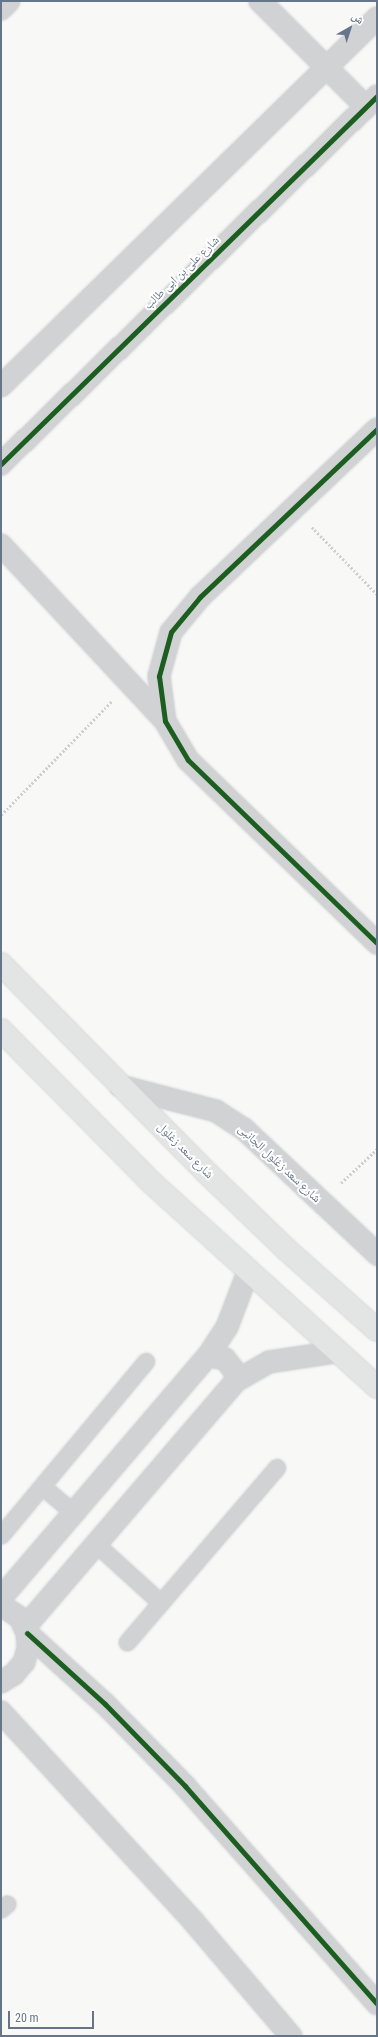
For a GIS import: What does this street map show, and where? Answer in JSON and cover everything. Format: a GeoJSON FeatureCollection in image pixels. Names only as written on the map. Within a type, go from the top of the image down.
{"type":"FeatureCollection","features":[{"type":"Feature","properties":{"kind":"main road","name":"شارع سعد زغلول"},"geometry":{"type":"LineString","coordinates":[[1,964],[120,1086],[287,1250],[377,1330]]}},
{"type":"Feature","properties":{"kind":"main road"},"geometry":{"type":"LineString","coordinates":[[1,1030],[152,1183],[377,1388]]}},
{"type":"Feature","properties":{"kind":"street"},"geometry":{"type":"LineString","coordinates":[[1,9],[9,1]]}},
{"type":"Feature","properties":{"kind":"street"},"geometry":{"type":"LineString","coordinates":[[260,1],[326,68],[371,102]]}},
{"type":"Feature","properties":{"kind":"street"},"geometry":{"type":"LineString","coordinates":[[1,386],[377,18]]}},
{"type":"Feature","properties":{"kind":"street","name":"شارع على بن ابى طالب"},"geometry":{"type":"LineString","coordinates":[[1,464],[371,102]]}},
{"type":"Feature","properties":{"kind":"street"},"geometry":{"type":"LineString","coordinates":[[165,721],[159,676],[171,632],[200,597],[377,428]]}},
{"type":"Feature","properties":{"kind":"street"},"geometry":{"type":"LineString","coordinates":[[1,545],[165,721],[188,760],[377,943]]}},
{"type":"Feature","properties":{"kind":"street","name":"شارع سعد زغلول الجانبى"},"geometry":{"type":"LineString","coordinates":[[120,1086],[216,1111],[244,1129],[320,1203],[377,1254]]}},
{"type":"Feature","properties":{"kind":"street"},"geometry":{"type":"LineString","coordinates":[[1,1598],[75,1514],[208,1356],[227,1327],[248,1272]]}},
{"type":"Feature","properties":{"kind":"street"},"geometry":{"type":"LineString","coordinates":[[1,1682],[14,1674],[24,1662],[28,1648],[26,1630],[95,1543],[236,1381],[269,1362],[336,1352]]}},
{"type":"Feature","properties":{"kind":"street"},"geometry":{"type":"LineString","coordinates":[[208,1356],[225,1359],[235,1372],[236,1381]]}},
{"type":"Feature","properties":{"kind":"street"},"geometry":{"type":"LineString","coordinates":[[1,1605],[14,1611],[26,1630],[105,1704],[185,1786],[377,2004]]}},
{"type":"Feature","properties":{"kind":"street"},"geometry":{"type":"LineString","coordinates":[[1,1712],[193,1921],[291,2036]]}},
{"type":"Feature","properties":{"kind":"lane"},"geometry":{"type":"LineString","coordinates":[[1,1535],[42,1488],[146,1361]]}},
{"type":"Feature","properties":{"kind":"lane"},"geometry":{"type":"LineString","coordinates":[[127,1642],[277,1467]]}},
{"type":"Feature","properties":{"kind":"lane"},"geometry":{"type":"LineString","coordinates":[[42,1488],[75,1514]]}},
{"type":"Feature","properties":{"kind":"lane"},"geometry":{"type":"LineString","coordinates":[[95,1543],[161,1603]]}},
{"type":"Feature","properties":{"kind":"path"},"geometry":{"type":"LineString","coordinates":[[294,508],[377,594]]}},
{"type":"Feature","properties":{"kind":"path"},"geometry":{"type":"LineString","coordinates":[[1,815],[129,683]]}},
{"type":"Feature","properties":{"kind":"path"},"geometry":{"type":"LineString","coordinates":[[320,1203],[377,1149]]}},
{"type":"Feature","properties":{"kind":"cycle path"},"geometry":{"type":"LineString","coordinates":[[1,464],[377,96]]}},
{"type":"Feature","properties":{"kind":"cycle path"},"geometry":{"type":"LineString","coordinates":[[377,429],[200,597],[171,632],[159,676],[165,721],[188,760],[377,943]]}},
{"type":"Feature","properties":{"kind":"cycle path"},"geometry":{"type":"LineString","coordinates":[[27,1633],[105,1704],[185,1786],[377,2004]]}}]}
